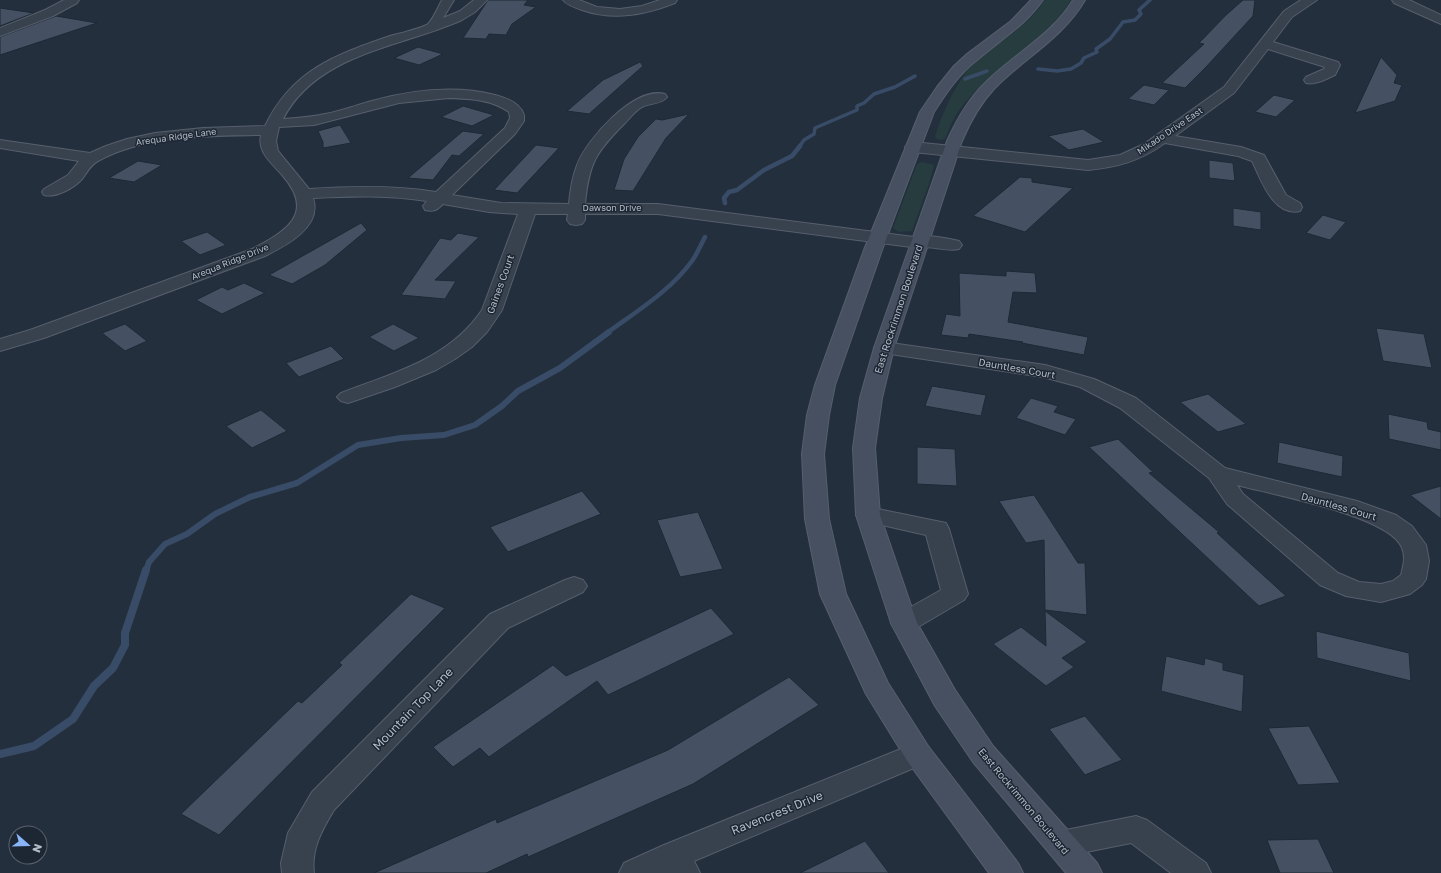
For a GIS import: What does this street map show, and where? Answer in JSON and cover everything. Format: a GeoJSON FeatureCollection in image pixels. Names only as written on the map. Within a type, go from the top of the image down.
{"type":"FeatureCollection","features":[{"type":"Feature","properties":{"kind":"main road"},"geometry":{"type":"LineString","coordinates":[[1008,873],[918,754],[876,688],[833,594],[816,519],[813,454],[818,415],[825,385],[876,244],[927,112],[939,91],[949,80],[972,57],[1027,14],[1037,0]]}},
{"type":"Feature","properties":{"kind":"main road","name":"East Rockrimmon Boulevard"},"geometry":{"type":"LineString","coordinates":[[1079,0],[1055,29],[996,79],[972,106],[960,126],[950,151],[884,348],[871,398],[864,448],[868,515],[904,623],[945,698],[983,754],[1086,873]]}},
{"type":"Feature","properties":{"kind":"street"},"geometry":{"type":"LineString","coordinates":[[0,32],[49,13],[73,0]]}},
{"type":"Feature","properties":{"kind":"street"},"geometry":{"type":"LineString","coordinates":[[432,27],[448,0]]}},
{"type":"Feature","properties":{"kind":"street"},"geometry":{"type":"LineString","coordinates":[[306,199],[295,179],[270,152],[268,140],[273,126],[288,98],[297,88],[311,77],[347,58],[455,18],[473,8],[481,0]]}},
{"type":"Feature","properties":{"kind":"street"},"geometry":{"type":"LineString","coordinates":[[570,0],[598,11],[626,14],[646,10],[671,0]]}},
{"type":"Feature","properties":{"kind":"street","name":"Mikado Drive East"},"geometry":{"type":"LineString","coordinates":[[913,147],[1088,165],[1125,159],[1149,147],[1229,90],[1288,14],[1311,0]]}},
{"type":"Feature","properties":{"kind":"street"},"geometry":{"type":"LineString","coordinates":[[1398,0],[1416,7],[1441,20]]}},
{"type":"Feature","properties":{"kind":"street"},"geometry":{"type":"LineString","coordinates":[[1264,44],[1333,65],[1330,72],[1311,80]]}},
{"type":"Feature","properties":{"kind":"street","name":"Arequa Ridge Lane"},"geometry":{"type":"LineString","coordinates":[[50,192],[76,176],[81,167],[90,158],[126,145],[153,139],[319,120],[385,102],[450,94],[487,97],[499,100],[512,107],[517,112],[518,118],[513,127],[440,198]]}},
{"type":"Feature","properties":{"kind":"street"},"geometry":{"type":"LineString","coordinates":[[576,214],[581,175],[588,157],[597,141],[607,130],[639,103],[660,97]]}},
{"type":"Feature","properties":{"kind":"street"},"geometry":{"type":"LineString","coordinates":[[1162,138],[1241,152],[1258,158],[1279,198],[1294,207]]}},
{"type":"Feature","properties":{"kind":"street"},"geometry":{"type":"LineString","coordinates":[[3,144],[90,158]]}},
{"type":"Feature","properties":{"kind":"street"},"geometry":{"type":"LineString","coordinates":[[1125,159],[1146,168]]}},
{"type":"Feature","properties":{"kind":"street","name":"Dawson Drive"},"geometry":{"type":"LineString","coordinates":[[306,199],[375,191],[405,193],[493,207],[525,215]]}},
{"type":"Feature","properties":{"kind":"street"},"geometry":{"type":"LineString","coordinates":[[427,209],[440,198]]}},
{"type":"Feature","properties":{"kind":"street","name":"Dawson Drive"},"geometry":{"type":"LineString","coordinates":[[306,199],[395,204],[492,219],[525,215],[576,214],[876,244],[918,246],[953,245]]}},
{"type":"Feature","properties":{"kind":"street","name":"Arequa Ridge Drive"},"geometry":{"type":"LineString","coordinates":[[0,345],[37,334],[244,259],[288,236],[298,226],[304,216],[306,199]]}},
{"type":"Feature","properties":{"kind":"street","name":"Gaines Court"},"geometry":{"type":"LineString","coordinates":[[348,396],[426,368],[470,340],[484,325],[492,310],[525,215]]}},
{"type":"Feature","properties":{"kind":"street","name":"Dauntless Court"},"geometry":{"type":"LineString","coordinates":[[884,348],[1045,371],[1087,383],[1128,403],[1217,473],[1235,499],[1330,579],[1355,590],[1381,593],[1401,588],[1413,579],[1418,561],[1414,545],[1403,532],[1388,521],[1349,506],[1217,473]]}},
{"type":"Feature","properties":{"kind":"street"},"geometry":{"type":"LineString","coordinates":[[868,515],[936,529],[955,594],[904,623]]}},
{"type":"Feature","properties":{"kind":"street","name":"Mountain Top Lane"},"geometry":{"type":"LineString","coordinates":[[298,873],[297,863],[304,833],[323,801],[499,621],[574,586]]}},
{"type":"Feature","properties":{"kind":"street","name":"Ravencrest Drive"},"geometry":{"type":"LineString","coordinates":[[635,873],[680,864],[918,754]]}},
{"type":"Feature","properties":{"kind":"street"},"geometry":{"type":"LineString","coordinates":[[1061,844],[1136,829],[1195,873]]}},
{"type":"Feature","properties":{"kind":"green space"},"geometry":{"type":"Polygon","coordinates":[[[1045,0],[1071,0],[1048,29],[976,90],[958,112],[945,139],[940,140],[935,138],[940,121],[950,100],[967,71],[981,57],[1021,27],[1038,10],[1045,0]]]}},
{"type":"Feature","properties":{"kind":"green space"},"geometry":{"type":"Polygon","coordinates":[[[922,162],[934,165],[929,184],[912,231],[899,232],[893,228],[917,164],[922,162]]]}},
{"type":"Feature","properties":{"kind":"building"},"geometry":{"type":"Polygon","coordinates":[[[488,0],[528,0],[524,5],[536,7],[512,24],[506,35],[489,34],[486,39],[463,38],[488,0]]]}},
{"type":"Feature","properties":{"kind":"building"},"geometry":{"type":"Polygon","coordinates":[[[1243,0],[1255,0],[1253,16],[1206,67],[1185,88],[1162,83],[1204,44],[1199,43],[1243,0]]]}},
{"type":"Feature","properties":{"kind":"building"},"geometry":{"type":"Polygon","coordinates":[[[0,8],[34,13],[0,26],[0,8]]]}},
{"type":"Feature","properties":{"kind":"building"},"geometry":{"type":"Polygon","coordinates":[[[56,16],[97,23],[0,55],[0,37],[56,16]]]}},
{"type":"Feature","properties":{"kind":"building"},"geometry":{"type":"Polygon","coordinates":[[[418,47],[443,54],[419,65],[394,58],[418,47]]]}},
{"type":"Feature","properties":{"kind":"building"},"geometry":{"type":"Polygon","coordinates":[[[1381,57],[1397,75],[1394,83],[1402,85],[1395,101],[1355,113],[1381,57]]]}},
{"type":"Feature","properties":{"kind":"building"},"geometry":{"type":"Polygon","coordinates":[[[640,62],[643,66],[589,114],[567,111],[603,80],[640,62]]]}},
{"type":"Feature","properties":{"kind":"building"},"geometry":{"type":"Polygon","coordinates":[[[1144,85],[1169,90],[1154,105],[1128,99],[1144,85]]]}},
{"type":"Feature","properties":{"kind":"building"},"geometry":{"type":"Polygon","coordinates":[[[1274,95],[1295,100],[1276,117],[1255,112],[1274,95]]]}},
{"type":"Feature","properties":{"kind":"building"},"geometry":{"type":"Polygon","coordinates":[[[463,106],[494,115],[472,126],[441,117],[463,106]]]}},
{"type":"Feature","properties":{"kind":"building"},"geometry":{"type":"Polygon","coordinates":[[[689,114],[666,138],[633,191],[614,190],[624,159],[638,137],[656,119],[662,120],[689,114]]]}},
{"type":"Feature","properties":{"kind":"building"},"geometry":{"type":"Polygon","coordinates":[[[340,125],[351,143],[323,148],[323,142],[318,131],[340,125]]]}},
{"type":"Feature","properties":{"kind":"building"},"geometry":{"type":"Polygon","coordinates":[[[1083,129],[1104,142],[1069,150],[1048,136],[1083,129]]]}},
{"type":"Feature","properties":{"kind":"building"},"geometry":{"type":"Polygon","coordinates":[[[463,131],[484,134],[459,156],[452,155],[433,180],[408,178],[463,131]]]}},
{"type":"Feature","properties":{"kind":"building"},"geometry":{"type":"Polygon","coordinates":[[[536,145],[559,148],[517,193],[494,190],[536,145]]]}},
{"type":"Feature","properties":{"kind":"building"},"geometry":{"type":"Polygon","coordinates":[[[1209,160],[1233,163],[1235,181],[1209,178],[1209,160]]]}},
{"type":"Feature","properties":{"kind":"building"},"geometry":{"type":"Polygon","coordinates":[[[138,161],[162,165],[134,182],[109,178],[138,161]]]}},
{"type":"Feature","properties":{"kind":"building"},"geometry":{"type":"Polygon","coordinates":[[[1020,177],[1032,178],[1032,182],[1073,188],[1025,232],[973,216],[1020,177]]]}},
{"type":"Feature","properties":{"kind":"building"},"geometry":{"type":"Polygon","coordinates":[[[1233,208],[1261,212],[1261,230],[1233,226],[1233,208]]]}},
{"type":"Feature","properties":{"kind":"building"},"geometry":{"type":"Polygon","coordinates":[[[1323,215],[1346,222],[1330,240],[1306,233],[1323,215]]]}},
{"type":"Feature","properties":{"kind":"building"},"geometry":{"type":"Polygon","coordinates":[[[361,223],[367,230],[325,265],[292,284],[269,275],[361,223]]]}},
{"type":"Feature","properties":{"kind":"building"},"geometry":{"type":"Polygon","coordinates":[[[207,232],[226,245],[200,255],[181,241],[207,232]]]}},
{"type":"Feature","properties":{"kind":"building"},"geometry":{"type":"Polygon","coordinates":[[[458,233],[479,237],[435,280],[456,281],[445,299],[401,295],[440,238],[451,240],[458,233]]]}},
{"type":"Feature","properties":{"kind":"building"},"geometry":{"type":"Polygon","coordinates":[[[1006,271],[1035,273],[1037,293],[1013,292],[1008,322],[1088,337],[1084,355],[1022,343],[1023,342],[969,334],[968,338],[941,335],[946,314],[960,316],[959,273],[1006,276],[1006,271]]]}},
{"type":"Feature","properties":{"kind":"building"},"geometry":{"type":"Polygon","coordinates":[[[244,283],[265,293],[222,314],[196,300],[222,287],[228,290],[244,283]]]}},
{"type":"Feature","properties":{"kind":"building"},"geometry":{"type":"Polygon","coordinates":[[[125,324],[147,341],[125,351],[102,333],[125,324]]]}},
{"type":"Feature","properties":{"kind":"building"},"geometry":{"type":"Polygon","coordinates":[[[393,324],[419,338],[394,351],[369,337],[393,324]]]}},
{"type":"Feature","properties":{"kind":"building"},"geometry":{"type":"Polygon","coordinates":[[[1376,328],[1424,334],[1432,368],[1383,361],[1376,328]]]}},
{"type":"Feature","properties":{"kind":"building"},"geometry":{"type":"Polygon","coordinates":[[[331,346],[344,359],[299,377],[286,363],[331,346]]]}},
{"type":"Feature","properties":{"kind":"building"},"geometry":{"type":"Polygon","coordinates":[[[932,386],[986,395],[981,416],[925,406],[932,386]]]}},
{"type":"Feature","properties":{"kind":"building"},"geometry":{"type":"Polygon","coordinates":[[[1208,394],[1246,424],[1218,432],[1180,402],[1208,394]]]}},
{"type":"Feature","properties":{"kind":"building"},"geometry":{"type":"Polygon","coordinates":[[[1031,398],[1058,406],[1054,412],[1076,419],[1065,435],[1016,418],[1031,398]]]}},
{"type":"Feature","properties":{"kind":"building"},"geometry":{"type":"Polygon","coordinates":[[[261,410],[287,431],[252,448],[226,426],[261,410]]]}},
{"type":"Feature","properties":{"kind":"building"},"geometry":{"type":"Polygon","coordinates":[[[1388,414],[1427,422],[1428,429],[1441,432],[1441,450],[1389,439],[1388,414]]]}},
{"type":"Feature","properties":{"kind":"building"},"geometry":{"type":"Polygon","coordinates":[[[1118,439],[1153,472],[1149,473],[1219,532],[1217,533],[1286,596],[1259,606],[1089,447],[1118,439]]]}},
{"type":"Feature","properties":{"kind":"building"},"geometry":{"type":"Polygon","coordinates":[[[1279,442],[1343,456],[1342,477],[1277,463],[1279,442]]]}},
{"type":"Feature","properties":{"kind":"building"},"geometry":{"type":"Polygon","coordinates":[[[917,447],[955,449],[957,486],[917,484],[917,447]]]}},
{"type":"Feature","properties":{"kind":"building"},"geometry":{"type":"Polygon","coordinates":[[[1441,486],[1441,519],[1410,495],[1441,486]]]}},
{"type":"Feature","properties":{"kind":"building"},"geometry":{"type":"Polygon","coordinates":[[[582,491],[601,514],[508,552],[490,527],[582,491]]]}},
{"type":"Feature","properties":{"kind":"building"},"geometry":{"type":"Polygon","coordinates":[[[1034,495],[1078,563],[1085,563],[1087,615],[1045,610],[1044,540],[1026,543],[999,501],[1034,495]]]}},
{"type":"Feature","properties":{"kind":"building"},"geometry":{"type":"Polygon","coordinates":[[[698,512],[723,569],[680,577],[657,520],[698,512]]]}},
{"type":"Feature","properties":{"kind":"building"},"geometry":{"type":"Polygon","coordinates":[[[411,594],[445,608],[219,835],[181,814],[298,701],[302,703],[342,665],[339,663],[411,594]]]}},
{"type":"Feature","properties":{"kind":"building"},"geometry":{"type":"Polygon","coordinates":[[[711,608],[734,634],[608,695],[597,681],[489,757],[480,748],[453,767],[433,747],[553,665],[566,676],[711,608]]]}},
{"type":"Feature","properties":{"kind":"building"},"geometry":{"type":"Polygon","coordinates":[[[1045,611],[1087,642],[1062,658],[1074,667],[1046,686],[993,644],[1021,627],[1046,646],[1045,611]]]}},
{"type":"Feature","properties":{"kind":"building"},"geometry":{"type":"Polygon","coordinates":[[[1316,631],[1409,653],[1411,681],[1317,658],[1316,631]]]}},
{"type":"Feature","properties":{"kind":"building"},"geometry":{"type":"Polygon","coordinates":[[[1166,656],[1204,665],[1205,658],[1223,663],[1223,670],[1244,675],[1242,712],[1161,691],[1166,656]]]}},
{"type":"Feature","properties":{"kind":"building"},"geometry":{"type":"Polygon","coordinates":[[[789,677],[819,705],[693,784],[528,857],[527,854],[486,873],[374,873],[496,819],[497,823],[668,750],[789,677]]]}},
{"type":"Feature","properties":{"kind":"building"},"geometry":{"type":"Polygon","coordinates":[[[1085,716],[1122,760],[1085,775],[1049,729],[1085,716]]]}},
{"type":"Feature","properties":{"kind":"building"},"geometry":{"type":"Polygon","coordinates":[[[1309,726],[1340,783],[1298,785],[1268,728],[1309,726]]]}},
{"type":"Feature","properties":{"kind":"building"},"geometry":{"type":"Polygon","coordinates":[[[1318,839],[1334,873],[1280,873],[1267,840],[1318,839]]]}},
{"type":"Feature","properties":{"kind":"building"},"geometry":{"type":"Polygon","coordinates":[[[865,841],[889,873],[800,873],[865,841]]]}},
{"type":"Feature","properties":{"kind":"waterway"},"geometry":{"type":"LineString","coordinates":[[1038,69],[1057,71],[1071,69],[1081,63],[1084,58],[1097,52],[1096,49],[1110,39],[1123,22],[1135,20],[1141,14],[1139,10],[1150,0]]}},
{"type":"Feature","properties":{"kind":"waterway"},"geometry":{"type":"LineString","coordinates":[[965,79],[987,71]]}},
{"type":"Feature","properties":{"kind":"waterway"},"geometry":{"type":"LineString","coordinates":[[799,147],[804,140],[814,134],[815,128],[857,110],[857,106],[864,103],[874,94],[895,87],[915,76]]}},
{"type":"Feature","properties":{"kind":"waterway"},"geometry":{"type":"LineString","coordinates":[[725,203],[724,198],[729,192],[737,190],[764,170],[792,156],[800,146]]}},
{"type":"Feature","properties":{"kind":"waterway"},"geometry":{"type":"LineString","coordinates":[[607,333],[674,282],[692,261],[705,237]]}},
{"type":"Feature","properties":{"kind":"waterway"},"geometry":{"type":"LineString","coordinates":[[146,571],[149,562],[165,544],[187,534],[215,514],[250,497],[297,483],[358,445],[401,438],[444,435],[475,425],[502,406],[518,391],[560,368],[609,332]]}},
{"type":"Feature","properties":{"kind":"waterway"},"geometry":{"type":"LineString","coordinates":[[0,754],[34,746],[73,719],[94,686],[113,668],[125,645],[125,633],[146,570]]}}]}
